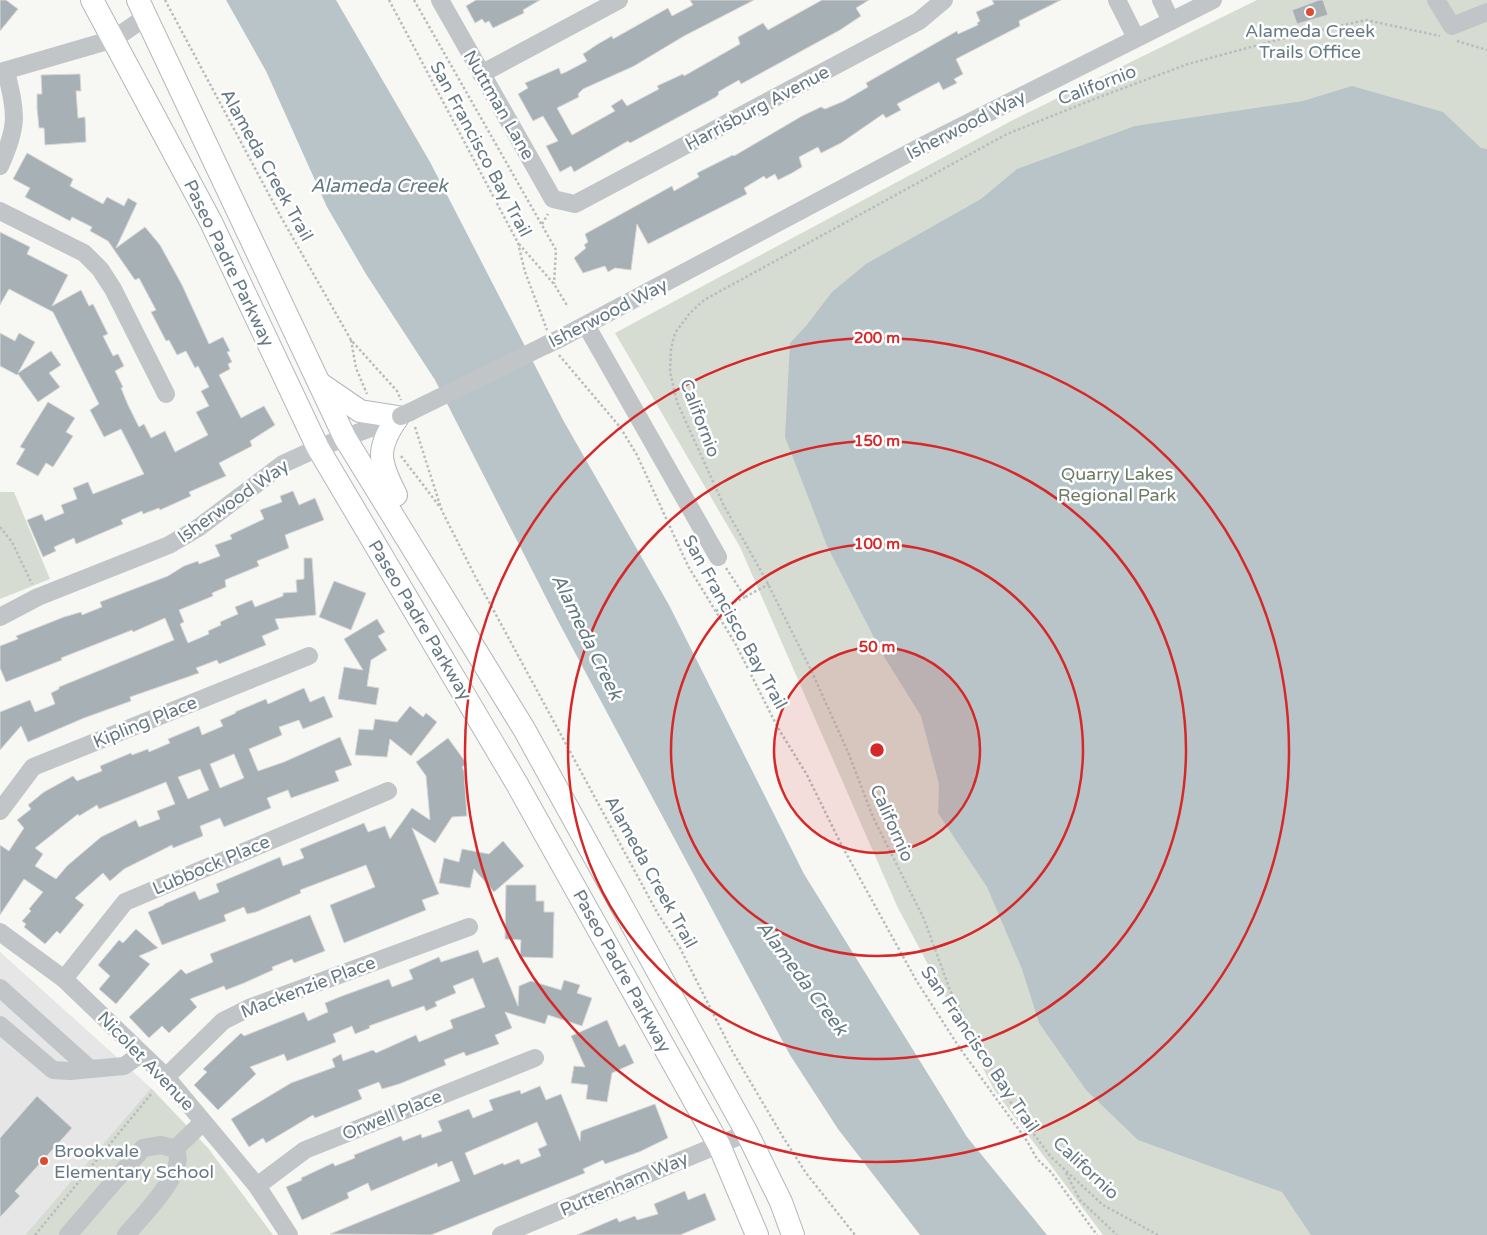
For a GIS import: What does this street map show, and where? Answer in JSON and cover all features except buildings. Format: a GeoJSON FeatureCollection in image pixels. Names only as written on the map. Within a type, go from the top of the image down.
{"type":"FeatureCollection","features":[{"type":"Feature","properties":{"kind":"main road","name":"Paseo Padre Parkway"},"geometry":{"type":"LineString","coordinates":[[92,0],[211,222],[318,448],[517,784],[719,1145],[757,1235]]}},
{"type":"Feature","properties":{"kind":"main road","name":"Paseo Padre Parkway"},"geometry":{"type":"LineString","coordinates":[[143,8],[345,438],[524,729],[747,1133],[781,1202],[793,1235]]}},
{"type":"Feature","properties":{"kind":"main road"},"geometry":{"type":"LineString","coordinates":[[319,383],[360,411],[390,420],[380,450],[382,469],[416,536],[433,581]]}},
{"type":"Feature","properties":{"kind":"street","name":"Nuttman Lane"},"geometry":{"type":"LineString","coordinates":[[440,0],[553,199],[564,204]]}},
{"type":"Feature","properties":{"kind":"street"},"geometry":{"type":"LineString","coordinates":[[481,74],[619,0]]}},
{"type":"Feature","properties":{"kind":"street","name":"Harrisburg Avenue"},"geometry":{"type":"LineString","coordinates":[[564,204],[575,204],[751,112],[919,21],[944,0]]}},
{"type":"Feature","properties":{"kind":"street"},"geometry":{"type":"LineString","coordinates":[[1117,0],[1136,38]]}},
{"type":"Feature","properties":{"kind":"street"},"geometry":{"type":"LineString","coordinates":[[1160,0],[1171,21]]}},
{"type":"Feature","properties":{"kind":"street","name":"Isherwood Way"},"geometry":{"type":"LineString","coordinates":[[0,617],[38,597],[169,545],[198,528],[283,464],[390,420],[553,344],[926,144],[1213,0]]}},
{"type":"Feature","properties":{"kind":"street"},"geometry":{"type":"LineString","coordinates":[[1436,0],[1452,26],[1487,12]]}},
{"type":"Feature","properties":{"kind":"street"},"geometry":{"type":"LineString","coordinates":[[0,166],[12,140],[15,111],[3,72],[114,39],[143,8]]}},
{"type":"Feature","properties":{"kind":"street"},"geometry":{"type":"LineString","coordinates":[[0,211],[84,253],[100,269],[113,288],[166,394]]}},
{"type":"Feature","properties":{"kind":"street"},"geometry":{"type":"LineString","coordinates":[[586,325],[718,557]]}},
{"type":"Feature","properties":{"kind":"street","name":"Kipling Place"},"geometry":{"type":"LineString","coordinates":[[0,811],[33,767],[309,656]]}},
{"type":"Feature","properties":{"kind":"street","name":"Lubbock Place"},"geometry":{"type":"LineString","coordinates":[[64,979],[125,902],[388,791]]}},
{"type":"Feature","properties":{"kind":"street","name":"Mackenzie Place"},"geometry":{"type":"LineString","coordinates":[[166,1077],[223,1021],[249,1008],[469,927]]}},
{"type":"Feature","properties":{"kind":"street","name":"Nicolet Avenue"},"geometry":{"type":"LineString","coordinates":[[0,932],[64,979],[166,1077],[257,1186],[289,1235]]}},
{"type":"Feature","properties":{"kind":"street"},"geometry":{"type":"LineString","coordinates":[[0,988],[90,1069]]}},
{"type":"Feature","properties":{"kind":"street"},"geometry":{"type":"LineString","coordinates":[[0,1025],[53,1070],[124,1066],[142,1054]]}},
{"type":"Feature","properties":{"kind":"street","name":"Orwell Place"},"geometry":{"type":"LineString","coordinates":[[257,1186],[305,1150],[535,1058]]}},
{"type":"Feature","properties":{"kind":"street"},"geometry":{"type":"LineString","coordinates":[[175,1149],[203,1122]]}},
{"type":"Feature","properties":{"kind":"street","name":"Puttenham Way"},"geometry":{"type":"LineString","coordinates":[[502,1235],[747,1133]]}},
{"type":"Feature","properties":{"kind":"street"},"geometry":{"type":"LineString","coordinates":[[68,1235],[143,1148],[154,1145],[175,1149]]}},
{"type":"Feature","properties":{"kind":"street"},"geometry":{"type":"LineString","coordinates":[[126,1235],[175,1174],[178,1160],[175,1149]]}},
{"type":"Feature","properties":{"kind":"path","name":"Alameda Creek Trail"},"geometry":{"type":"LineString","coordinates":[[165,0],[268,194],[351,340],[356,368],[390,420],[442,511],[591,792],[680,948],[731,1049],[806,1173],[855,1235]]}},
{"type":"Feature","properties":{"kind":"path","name":"San Francisco Bay Trail"},"geometry":{"type":"LineString","coordinates":[[389,0],[518,243],[525,272],[553,344],[620,426],[637,455],[688,566],[735,643],[778,728],[807,775],[842,846],[916,980],[964,1054],[1027,1141],[1037,1159],[1051,1172],[1097,1235]]}},
{"type":"Feature","properties":{"kind":"path"},"geometry":{"type":"LineString","coordinates":[[414,0],[556,250],[554,284]]}},
{"type":"Feature","properties":{"kind":"path","name":"Californio"},"geometry":{"type":"LineString","coordinates":[[1158,1235],[1103,1205],[1066,1172],[1050,1156],[1006,1096],[950,990],[924,919],[873,817],[844,743],[768,584],[724,506],[677,402],[670,372],[671,349],[675,333],[690,313],[704,300],[1007,134],[1188,64],[1277,40],[1366,20],[1447,38]]}},
{"type":"Feature","properties":{"kind":"path"},"geometry":{"type":"LineString","coordinates":[[1456,41],[1486,51]]}},
{"type":"Feature","properties":{"kind":"path"},"geometry":{"type":"LineString","coordinates":[[542,224],[549,212]]}},
{"type":"Feature","properties":{"kind":"path"},"geometry":{"type":"LineString","coordinates":[[518,243],[554,284],[568,307]]}},
{"type":"Feature","properties":{"kind":"path"},"geometry":{"type":"LineString","coordinates":[[0,527],[12,542],[38,597]]}},
{"type":"Feature","properties":{"kind":"path"},"geometry":{"type":"LineString","coordinates":[[718,557],[746,597]]}},
{"type":"Feature","properties":{"kind":"path"},"geometry":{"type":"LineString","coordinates":[[716,611],[768,584]]}},
{"type":"Feature","properties":{"kind":"path"},"geometry":{"type":"LineString","coordinates":[[35,1235],[152,1093]]}},
{"type":"Feature","properties":{"kind":"path"},"geometry":{"type":"LineString","coordinates":[[1066,1172],[1080,1200],[1117,1235]]}},
{"type":"Feature","properties":{"kind":"shaded area","name":"Brookvale Elementary School"},"geometry":{"type":"Polygon","coordinates":[[[0,952],[151,1088],[25,1235],[0,1235],[0,952]]]}},
{"type":"Feature","properties":{"kind":"green space","name":"Quarry Lakes Regional Park"},"geometry":{"type":"Polygon","coordinates":[[[1257,0],[1487,0],[1487,1235],[1103,1235],[995,1091],[897,906],[740,547],[615,333],[1013,120],[1257,0]]]}},
{"type":"Feature","properties":{"kind":"green space"},"geometry":{"type":"Polygon","coordinates":[[[0,492],[14,492],[50,579],[0,599],[0,492]]]}},
{"type":"Feature","properties":{"kind":"green space"},"geometry":{"type":"Polygon","coordinates":[[[151,1088],[208,1148],[273,1235],[25,1235],[151,1088]]]}},
{"type":"Feature","properties":{"kind":"water","name":"Alameda Creek"},"geometry":{"type":"Polygon","coordinates":[[[226,0],[336,0],[430,162],[563,420],[669,605],[804,874],[967,1137],[1047,1235],[920,1235],[838,1129],[790,1055],[557,619],[435,380],[366,274],[327,207],[266,71],[226,0]]]}},
{"type":"Feature","properties":{"kind":"water","name":"Quarry Lakes Regional Park"},"geometry":{"type":"Polygon","coordinates":[[[1352,86],[1443,112],[1481,148],[1487,149],[1487,1235],[1311,1235],[1282,1192],[1138,1140],[1086,1090],[1039,1023],[1022,969],[987,887],[938,813],[939,784],[921,716],[883,655],[827,546],[785,437],[790,343],[806,326],[832,292],[866,264],[981,199],[1017,169],[1135,126],[1303,101],[1352,86]]]}},
{"type":"Feature","properties":{"kind":"place","name":"Alameda Creek Trails Office"},"geometry":{"type":"Point","coordinates":[1310,12]}},
{"type":"Feature","properties":{"kind":"place","name":"Brookvale Elementary School"},"geometry":{"type":"Point","coordinates":[44,1161]}}]}
